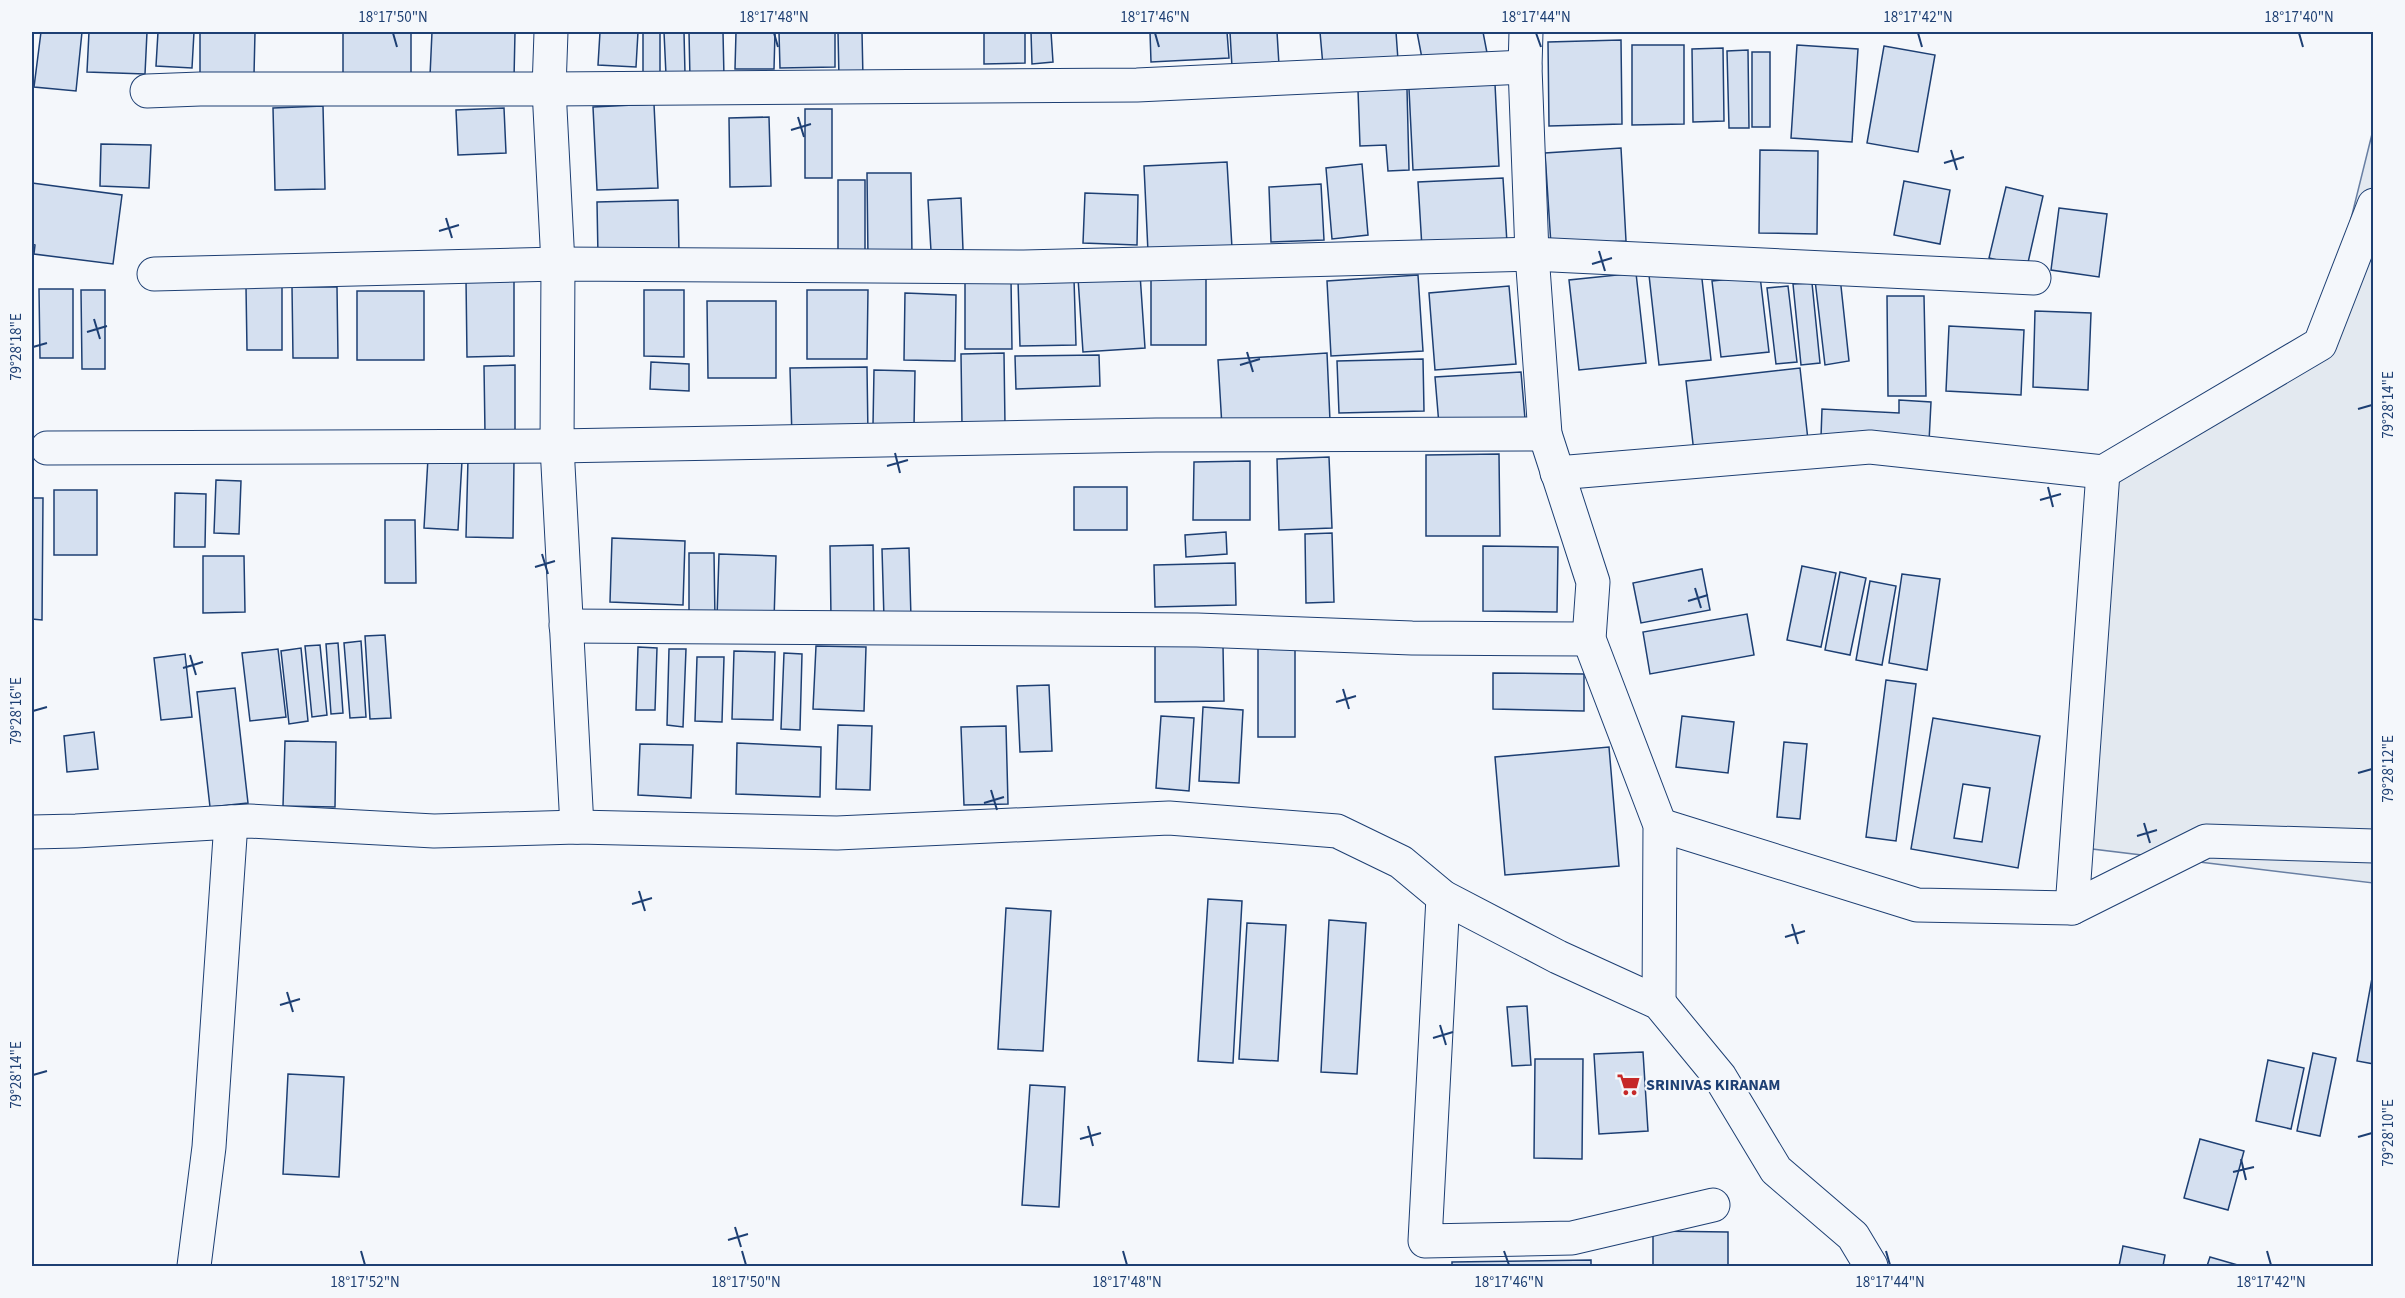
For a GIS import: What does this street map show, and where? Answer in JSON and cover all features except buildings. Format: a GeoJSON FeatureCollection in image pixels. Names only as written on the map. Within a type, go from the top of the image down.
{"type":"FeatureCollection","features":[{"type":"Feature","properties":{"kind":"street"},"geometry":{"type":"LineString","coordinates":[[551,32],[549,89],[558,264],[557,446],[577,827]]}},
{"type":"Feature","properties":{"kind":"street"},"geometry":{"type":"LineString","coordinates":[[1526,32],[1524,67],[1532,254],[1545,434],[1593,582],[1589,639],[1660,825],[1659,1003]]}},
{"type":"Feature","properties":{"kind":"street"},"geometry":{"type":"LineString","coordinates":[[147,92],[200,89],[1137,85],[1524,67]]}},
{"type":"Feature","properties":{"kind":"street"},"geometry":{"type":"LineString","coordinates":[[1557,474],[1870,447],[2103,472],[2320,344],[2373,204]]}},
{"type":"Feature","properties":{"kind":"street"},"geometry":{"type":"LineString","coordinates":[[154,274],[558,264],[1024,267],[1532,254],[2034,278]]}},
{"type":"Feature","properties":{"kind":"street"},"geometry":{"type":"LineString","coordinates":[[47,448],[557,446],[1156,435],[1545,434]]}},
{"type":"Feature","properties":{"kind":"street"},"geometry":{"type":"LineString","coordinates":[[2072,908],[2103,472]]}},
{"type":"Feature","properties":{"kind":"street"},"geometry":{"type":"LineString","coordinates":[[566,626],[1197,630],[1412,638],[1589,639]]}},
{"type":"Feature","properties":{"kind":"street"},"geometry":{"type":"LineString","coordinates":[[32,831],[76,831],[249,821],[434,831],[577,827],[837,833],[1169,818],[1337,831],[1401,862],[1443,897],[1558,957],[1659,1003],[1719,1077],[1776,1170],[1853,1236],[1872,1266]]}},
{"type":"Feature","properties":{"kind":"street"},"geometry":{"type":"LineString","coordinates":[[194,1266],[209,1147],[231,822]]}},
{"type":"Feature","properties":{"kind":"street"},"geometry":{"type":"LineString","coordinates":[[1660,825],[1917,906],[2072,908],[2206,841],[2373,846]]}},
{"type":"Feature","properties":{"kind":"street"},"geometry":{"type":"LineString","coordinates":[[1443,897],[1425,1254],[1572,1238],[1713,1205]]}},
{"type":"Feature","properties":{"kind":"shaded area"},"geometry":{"type":"Polygon","coordinates":[[[2373,130],[2373,883],[2076,847],[2103,472],[2320,344],[2373,130]]]}},
{"type":"Feature","properties":{"kind":"place","name":"SRINIVAS KIRANAM"},"geometry":{"type":"Point","coordinates":[1628,1084]}}]}
